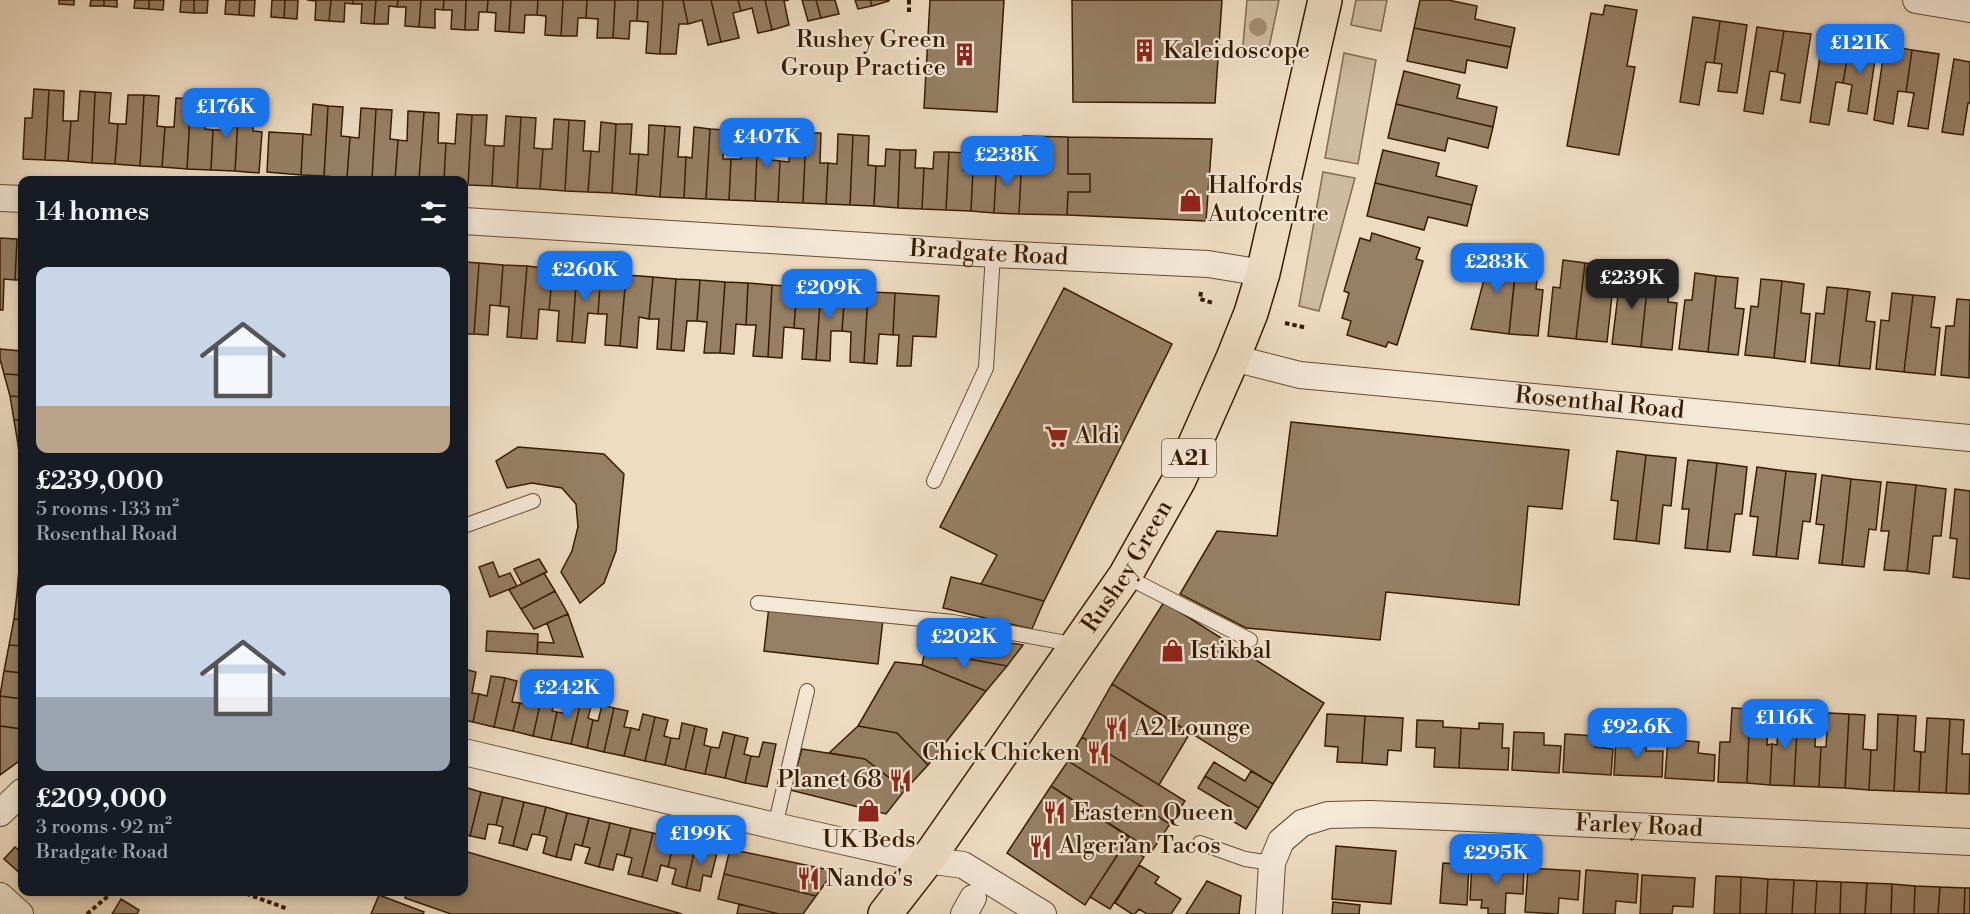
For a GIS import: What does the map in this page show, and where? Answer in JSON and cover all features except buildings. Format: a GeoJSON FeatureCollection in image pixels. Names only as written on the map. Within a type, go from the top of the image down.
{"type":"FeatureCollection","features":[{"type":"Feature","properties":{"kind":"highway","name":"Rushey Green"},"geometry":{"type":"LineString","coordinates":[[885,914],[927,860],[1125,576],[1179,480],[1251,313],[1263,273],[1325,0]]}},
{"type":"Feature","properties":{"kind":"street"},"geometry":{"type":"LineString","coordinates":[[1916,0],[1970,9]]}},
{"type":"Feature","properties":{"kind":"street"},"geometry":{"type":"LineString","coordinates":[[0,198],[18,199]]}},
{"type":"Feature","properties":{"kind":"street","name":"Bradgate Road"},"geometry":{"type":"LineString","coordinates":[[468,221],[993,254],[1208,264],[1263,273]]}},
{"type":"Feature","properties":{"kind":"street","name":"Rosenthal Road"},"geometry":{"type":"LineString","coordinates":[[1233,358],[1300,375],[1970,438]]}},
{"type":"Feature","properties":{"kind":"street"},"geometry":{"type":"LineString","coordinates":[[468,753],[775,826],[963,866],[1043,914]]}},
{"type":"Feature","properties":{"kind":"street"},"geometry":{"type":"LineString","coordinates":[[0,813],[18,796]]}},
{"type":"Feature","properties":{"kind":"street","name":"Farley Road"},"geometry":{"type":"LineString","coordinates":[[1269,914],[1272,863],[1281,841],[1302,823],[1328,815],[1458,817],[1970,842]]}},
{"type":"Feature","properties":{"kind":"street"},"geometry":{"type":"LineString","coordinates":[[0,896],[20,914]]}},
{"type":"Feature","properties":{"kind":"lane"},"geometry":{"type":"LineString","coordinates":[[934,482],[986,368],[993,254]]}},
{"type":"Feature","properties":{"kind":"lane"},"geometry":{"type":"LineString","coordinates":[[468,525],[533,501]]}},
{"type":"Feature","properties":{"kind":"lane"},"geometry":{"type":"LineString","coordinates":[[1125,576],[1250,640]]}},
{"type":"Feature","properties":{"kind":"lane"},"geometry":{"type":"LineString","coordinates":[[758,603],[953,622],[1077,645]]}},
{"type":"Feature","properties":{"kind":"lane"},"geometry":{"type":"LineString","coordinates":[[775,826],[807,691]]}},
{"type":"Feature","properties":{"kind":"lane"},"geometry":{"type":"LineString","coordinates":[[1200,843],[1245,859],[1272,863]]}},
{"type":"Feature","properties":{"kind":"path"},"geometry":{"type":"LineString","coordinates":[[909,0],[909,12]]}},
{"type":"Feature","properties":{"kind":"path"},"geometry":{"type":"LineString","coordinates":[[1200,299],[1213,303]]}},
{"type":"Feature","properties":{"kind":"path"},"geometry":{"type":"LineString","coordinates":[[1285,322],[1308,328]]}},
{"type":"Feature","properties":{"kind":"path"},"geometry":{"type":"LineString","coordinates":[[87,914],[108,896]]}},
{"type":"Feature","properties":{"kind":"path"},"geometry":{"type":"LineString","coordinates":[[252,896],[288,909]]}},
{"type":"Feature","properties":{"kind":"shaded area"},"geometry":{"type":"Polygon","coordinates":[[[1247,0],[1279,0],[1267,57],[1242,56],[1247,0]]]}},
{"type":"Feature","properties":{"kind":"shaded area"},"geometry":{"type":"Polygon","coordinates":[[[1356,0],[1387,0],[1381,31],[1351,25],[1356,0]]]}},
{"type":"Feature","properties":{"kind":"shaded area"},"geometry":{"type":"Polygon","coordinates":[[[1344,53],[1376,60],[1358,164],[1325,158],[1344,53]]]}},
{"type":"Feature","properties":{"kind":"shaded area"},"geometry":{"type":"Polygon","coordinates":[[[1323,172],[1355,178],[1319,311],[1299,306],[1323,172]]]}},
{"type":"Feature","properties":{"kind":"place","name":"Kaleidoscope"},"geometry":{"type":"Point","coordinates":[1145,51]}},
{"type":"Feature","properties":{"kind":"place","name":"Rushey Green Group Practice"},"geometry":{"type":"Point","coordinates":[964,54]}},
{"type":"Feature","properties":{"kind":"place","name":"Halfords Autocentre"},"geometry":{"type":"Point","coordinates":[1190,200]}},
{"type":"Feature","properties":{"kind":"place","name":"Aldi"},"geometry":{"type":"Point","coordinates":[1057,436]}},
{"type":"Feature","properties":{"kind":"place","name":"Istikbal"},"geometry":{"type":"Point","coordinates":[1172,651]}},
{"type":"Feature","properties":{"kind":"place","name":"A2 Lounge"},"geometry":{"type":"Point","coordinates":[1116,728]}},
{"type":"Feature","properties":{"kind":"place","name":"Chick Chicken"},"geometry":{"type":"Point","coordinates":[1098,753]}},
{"type":"Feature","properties":{"kind":"place","name":"Planet 68"},"geometry":{"type":"Point","coordinates":[900,780]}},
{"type":"Feature","properties":{"kind":"place","name":"UK Beds"},"geometry":{"type":"Point","coordinates":[869,810]}},
{"type":"Feature","properties":{"kind":"place","name":"Eastern Queen"},"geometry":{"type":"Point","coordinates":[1055,813]}},
{"type":"Feature","properties":{"kind":"place","name":"Algerian Tacos"},"geometry":{"type":"Point","coordinates":[1041,846]}},
{"type":"Feature","properties":{"kind":"place","name":"Nando's"},"geometry":{"type":"Point","coordinates":[808,879]}}]}
